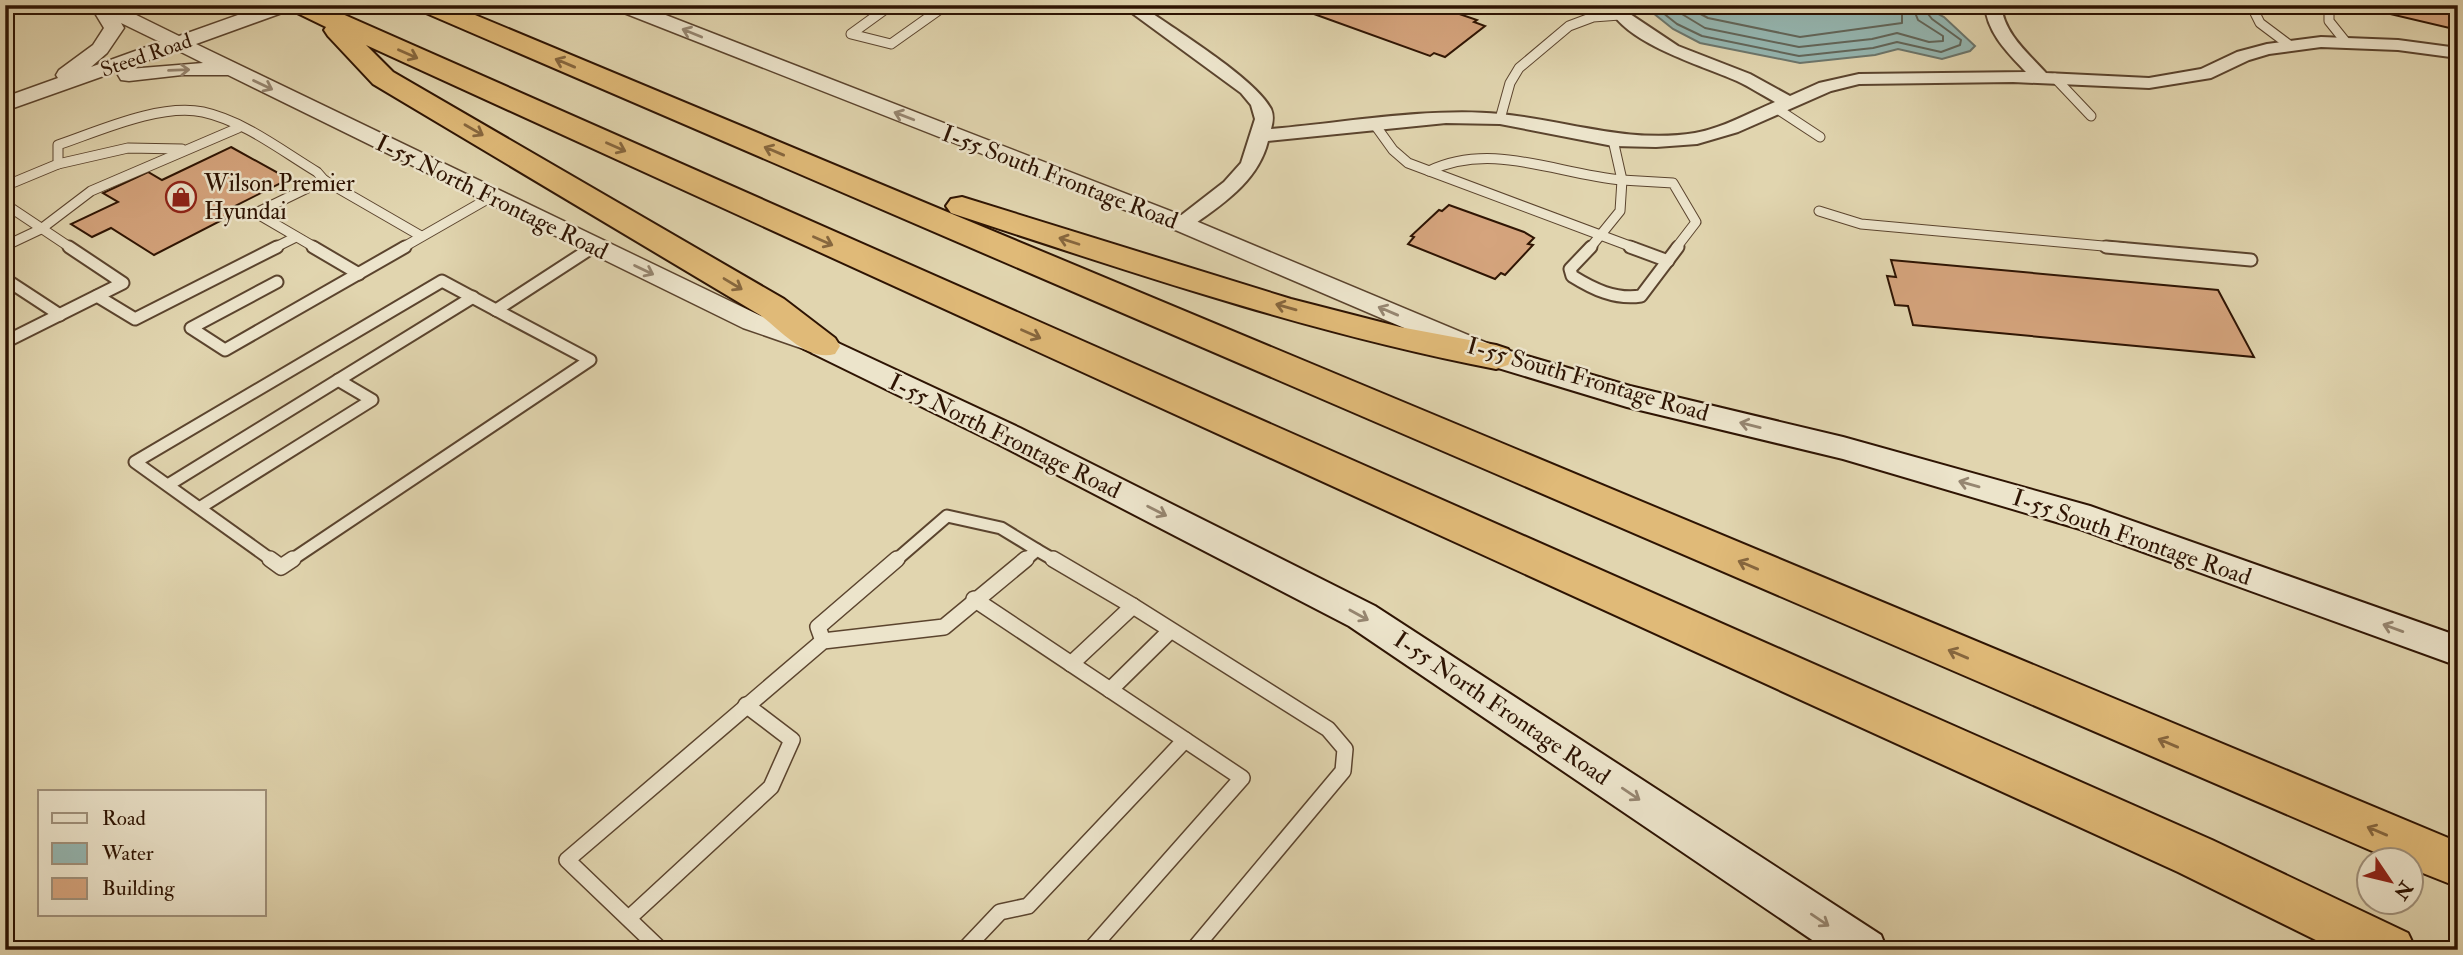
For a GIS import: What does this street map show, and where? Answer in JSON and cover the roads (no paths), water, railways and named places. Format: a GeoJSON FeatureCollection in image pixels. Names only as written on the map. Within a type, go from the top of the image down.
{"type":"FeatureCollection","features":[{"type":"Feature","properties":{"kind":"highway"},"geometry":{"type":"LineString","coordinates":[[428,5],[2449,862]]}},
{"type":"Feature","properties":{"kind":"highway"},"geometry":{"type":"LineString","coordinates":[[312,11],[383,78],[772,307],[823,346]]}},
{"type":"Feature","properties":{"kind":"highway"},"geometry":{"type":"LineString","coordinates":[[312,11],[2195,856],[2390,950]]}},
{"type":"Feature","properties":{"kind":"highway"},"geometry":{"type":"LineString","coordinates":[[837,178],[915,191],[1088,248],[1387,335],[1496,357]]}},
{"type":"Feature","properties":{"kind":"main road","name":"I-55 North Frontage Road"},"geometry":{"type":"LineString","coordinates":[[823,346],[1009,436],[1362,616],[1865,950]]}},
{"type":"Feature","properties":{"kind":"main road","name":"I-55 South Frontage Road"},"geometry":{"type":"LineString","coordinates":[[1496,357],[1627,396],[1843,448],[2090,519],[2448,645]]}},
{"type":"Feature","properties":{"kind":"street","name":"I-55 North Frontage Road"},"geometry":{"type":"LineString","coordinates":[[100,5],[752,322],[823,346]]}},
{"type":"Feature","properties":{"kind":"street"},"geometry":{"type":"LineString","coordinates":[[40,92],[73,71],[100,48],[114,28],[100,5]]}},
{"type":"Feature","properties":{"kind":"street","name":"Steed Road"},"geometry":{"type":"LineString","coordinates":[[5,104],[286,5]]}},
{"type":"Feature","properties":{"kind":"street","name":"I-55 South Frontage Road"},"geometry":{"type":"LineString","coordinates":[[621,5],[1182,224],[1496,357]]}},
{"type":"Feature","properties":{"kind":"street"},"geometry":{"type":"LineString","coordinates":[[1129,5],[1247,89],[1259,104],[1264,117],[1251,166],[1231,186],[1182,224]]}},
{"type":"Feature","properties":{"kind":"street"},"geometry":{"type":"LineString","coordinates":[[1993,5],[1992,15],[2005,36],[2048,78]]}},
{"type":"Feature","properties":{"kind":"street"},"geometry":{"type":"LineString","coordinates":[[1618,10],[1672,50],[1744,78],[1782,105]]}},
{"type":"Feature","properties":{"kind":"street"},"geometry":{"type":"LineString","coordinates":[[1261,136],[1447,118],[1500,119],[1613,140],[1697,138],[1731,128],[1825,87],[1859,79],[2048,78],[2149,83],[2205,74],[2244,56],[2288,44],[2345,41],[2458,53]]}},
{"type":"Feature","properties":{"kind":"street"},"geometry":{"type":"LineString","coordinates":[[40,92],[149,71],[216,69],[234,72]]}},
{"type":"Feature","properties":{"kind":"lane"},"geometry":{"type":"LineString","coordinates":[[891,5],[851,34],[891,44],[946,5]]}},
{"type":"Feature","properties":{"kind":"lane"},"geometry":{"type":"LineString","coordinates":[[2329,5],[2326,14],[2329,24],[2345,41]]}},
{"type":"Feature","properties":{"kind":"lane"},"geometry":{"type":"LineString","coordinates":[[2255,6],[2260,23],[2288,44]]}},
{"type":"Feature","properties":{"kind":"lane"},"geometry":{"type":"LineString","coordinates":[[1500,119],[1510,83],[1519,68],[1569,26],[1618,10]]}},
{"type":"Feature","properties":{"kind":"lane"},"geometry":{"type":"LineString","coordinates":[[2048,78],[2091,116]]}},
{"type":"Feature","properties":{"kind":"lane"},"geometry":{"type":"LineString","coordinates":[[1782,105],[1820,137]]}},
{"type":"Feature","properties":{"kind":"lane"},"geometry":{"type":"LineString","coordinates":[[58,164],[58,145],[130,122],[168,113],[200,111],[238,128],[317,172],[324,180],[421,236]]}},
{"type":"Feature","properties":{"kind":"lane"},"geometry":{"type":"LineString","coordinates":[[1375,125],[1393,150],[1408,163],[1668,261]]}},
{"type":"Feature","properties":{"kind":"lane"},"geometry":{"type":"LineString","coordinates":[[5,246],[41,229],[91,191],[238,128]]}},
{"type":"Feature","properties":{"kind":"lane"},"geometry":{"type":"LineString","coordinates":[[1429,171],[1445,161],[1465,156],[1504,158],[1580,175],[1620,180],[1674,183],[1696,222],[1641,296],[1630,299],[1572,276],[1570,269],[1620,211],[1622,197],[1620,180],[1613,140]]}},
{"type":"Feature","properties":{"kind":"lane"},"geometry":{"type":"LineString","coordinates":[[5,186],[58,164],[128,148],[188,149]]}},
{"type":"Feature","properties":{"kind":"lane"},"geometry":{"type":"LineString","coordinates":[[324,180],[256,213],[359,274]]}},
{"type":"Feature","properties":{"kind":"lane"},"geometry":{"type":"LineString","coordinates":[[277,282],[191,328],[225,351],[491,197]]}},
{"type":"Feature","properties":{"kind":"lane"},"geometry":{"type":"LineString","coordinates":[[5,204],[123,283],[5,342]]}},
{"type":"Feature","properties":{"kind":"lane"},"geometry":{"type":"LineString","coordinates":[[1819,211],[1861,225],[2251,260]]}},
{"type":"Feature","properties":{"kind":"lane"},"geometry":{"type":"LineString","coordinates":[[97,296],[135,319],[296,237]]}},
{"type":"Feature","properties":{"kind":"lane"},"geometry":{"type":"LineString","coordinates":[[496,310],[594,246]]}},
{"type":"Feature","properties":{"kind":"lane"},"geometry":{"type":"LineString","coordinates":[[5,279],[60,315]]}},
{"type":"Feature","properties":{"kind":"lane"},"geometry":{"type":"LineString","coordinates":[[442,281],[496,310],[590,360],[281,567],[135,462],[442,281]]}},
{"type":"Feature","properties":{"kind":"lane"},"geometry":{"type":"LineString","coordinates":[[168,485],[472,297]]}},
{"type":"Feature","properties":{"kind":"lane"},"geometry":{"type":"LineString","coordinates":[[201,508],[372,400],[338,380]]}},
{"type":"Feature","properties":{"kind":"lane"},"geometry":{"type":"LineString","coordinates":[[823,641],[818,627],[947,516],[1001,527],[1133,606],[1328,729],[1345,749],[1343,771],[1193,950]]}},
{"type":"Feature","properties":{"kind":"lane"},"geometry":{"type":"LineString","coordinates":[[661,950],[567,860],[823,641],[944,627],[974,599],[1037,550]]}},
{"type":"Feature","properties":{"kind":"lane"},"geometry":{"type":"LineString","coordinates":[[974,599],[1242,778],[1090,950]]}},
{"type":"Feature","properties":{"kind":"lane"},"geometry":{"type":"LineString","coordinates":[[1072,664],[1133,606]]}},
{"type":"Feature","properties":{"kind":"lane"},"geometry":{"type":"LineString","coordinates":[[1110,690],[1170,631]]}},
{"type":"Feature","properties":{"kind":"lane"},"geometry":{"type":"LineString","coordinates":[[629,918],[771,787],[792,740],[746,705]]}},
{"type":"Feature","properties":{"kind":"lane"},"geometry":{"type":"LineString","coordinates":[[964,950],[1000,912],[1028,906],[1185,740]]}},
{"type":"Feature","properties":{"kind":"water"},"geometry":{"type":"Polygon","coordinates":[[[1643,5],[1922,5],[1944,17],[1975,46],[1970,51],[1942,59],[1898,49],[1875,55],[1800,63],[1700,43],[1673,29],[1643,5]]]}},
{"type":"Feature","properties":{"kind":"place","name":"Wilson Premier Hyundai"},"geometry":{"type":"Point","coordinates":[181,197]}}]}
